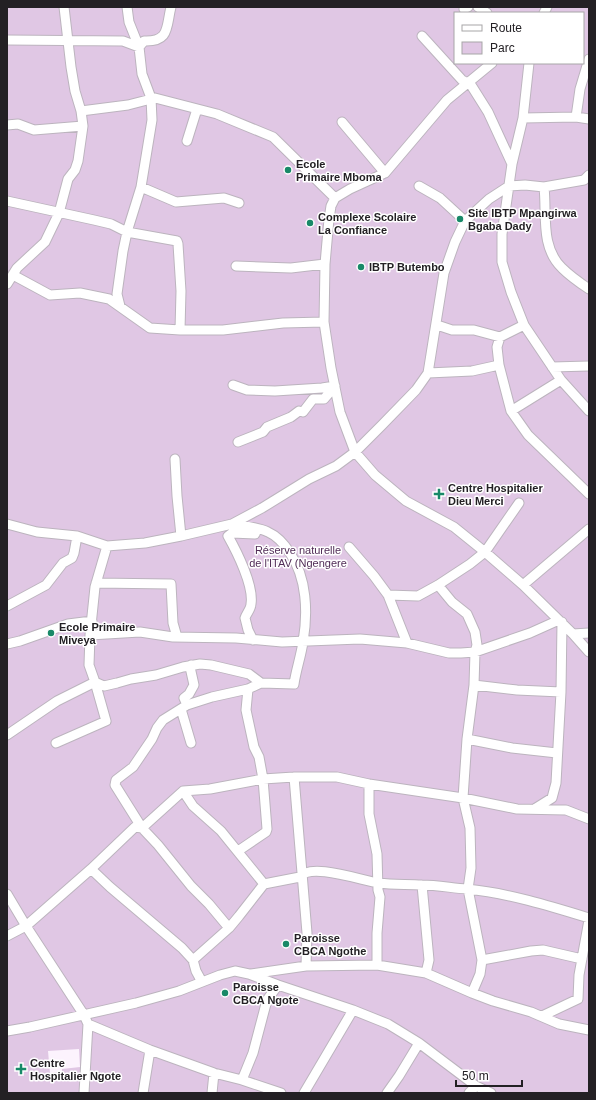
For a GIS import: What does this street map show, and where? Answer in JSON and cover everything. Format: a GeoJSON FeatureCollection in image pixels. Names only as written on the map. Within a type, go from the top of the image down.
{"type":"FeatureCollection","features":[{"type":"Feature","properties":{"kind":"street"},"geometry":{"type":"LineString","coordinates":[[7,284],[17,268],[45,242],[60,213],[68,179],[75,170],[78,161],[83,126],[81,111],[75,91],[64,7]]}},
{"type":"Feature","properties":{"kind":"street"},"geometry":{"type":"LineString","coordinates":[[120,306],[117,294],[127,232],[141,187],[152,120],[151,98],[142,74],[139,48],[129,22],[127,7]]}},
{"type":"Feature","properties":{"kind":"street"},"geometry":{"type":"LineString","coordinates":[[139,48],[144,41],[154,42],[164,36],[171,7]]}},
{"type":"Feature","properties":{"kind":"street"},"geometry":{"type":"LineString","coordinates":[[422,36],[462,80],[471,85],[488,112],[512,164]]}},
{"type":"Feature","properties":{"kind":"street"},"geometry":{"type":"LineString","coordinates":[[7,40],[123,41],[139,48]]}},
{"type":"Feature","properties":{"kind":"street"},"geometry":{"type":"LineString","coordinates":[[576,117],[580,89],[587,60]]}},
{"type":"Feature","properties":{"kind":"street"},"geometry":{"type":"LineString","coordinates":[[491,64],[447,100],[384,173],[335,198],[331,206],[329,219],[325,264],[324,322],[340,412],[355,452],[374,475],[406,501],[454,528],[485,552],[523,585],[573,634],[589,652]]}},
{"type":"Feature","properties":{"kind":"street"},"geometry":{"type":"LineString","coordinates":[[529,64],[523,118],[512,164],[502,234],[502,262],[511,292],[524,325],[561,380],[589,411]]}},
{"type":"Feature","properties":{"kind":"street"},"geometry":{"type":"LineString","coordinates":[[81,111],[128,105],[151,98],[165,100],[217,114],[273,137],[335,198]]}},
{"type":"Feature","properties":{"kind":"street"},"geometry":{"type":"LineString","coordinates":[[187,141],[197,109]]}},
{"type":"Feature","properties":{"kind":"street"},"geometry":{"type":"LineString","coordinates":[[523,118],[576,117],[589,119]]}},
{"type":"Feature","properties":{"kind":"street"},"geometry":{"type":"LineString","coordinates":[[342,122],[384,173]]}},
{"type":"Feature","properties":{"kind":"street"},"geometry":{"type":"LineString","coordinates":[[7,125],[18,124],[34,130],[83,126]]}},
{"type":"Feature","properties":{"kind":"street"},"geometry":{"type":"LineString","coordinates":[[7,524],[37,532],[77,536],[107,546],[145,543],[232,524],[262,508],[309,479],[336,466],[355,452],[406,400],[428,373],[437,325],[444,274],[455,242],[465,221],[489,199],[509,186],[525,185],[544,187],[584,180],[589,175]]}},
{"type":"Feature","properties":{"kind":"street"},"geometry":{"type":"LineString","coordinates":[[419,186],[440,198],[465,221]]}},
{"type":"Feature","properties":{"kind":"street"},"geometry":{"type":"LineString","coordinates":[[141,187],[176,202],[224,198],[239,202]]}},
{"type":"Feature","properties":{"kind":"street"},"geometry":{"type":"LineString","coordinates":[[544,187],[547,240],[549,249],[561,267],[589,289]]}},
{"type":"Feature","properties":{"kind":"street"},"geometry":{"type":"LineString","coordinates":[[7,201],[111,224],[127,232],[176,241],[178,244],[181,291],[180,330]]}},
{"type":"Feature","properties":{"kind":"street"},"geometry":{"type":"LineString","coordinates":[[236,266],[292,268],[325,264]]}},
{"type":"Feature","properties":{"kind":"street"},"geometry":{"type":"LineString","coordinates":[[13,275],[50,295],[80,293],[109,299],[150,328],[223,330],[283,323],[324,322]]}},
{"type":"Feature","properties":{"kind":"street"},"geometry":{"type":"LineString","coordinates":[[437,325],[452,330],[474,330],[500,337],[524,325]]}},
{"type":"Feature","properties":{"kind":"street"},"geometry":{"type":"LineString","coordinates":[[500,337],[498,347],[499,365],[511,411],[528,435],[589,494]]}},
{"type":"Feature","properties":{"kind":"street"},"geometry":{"type":"LineString","coordinates":[[428,373],[472,371],[499,365]]}},
{"type":"Feature","properties":{"kind":"street"},"geometry":{"type":"LineString","coordinates":[[552,367],[589,366]]}},
{"type":"Feature","properties":{"kind":"street"},"geometry":{"type":"LineString","coordinates":[[511,411],[561,380]]}},
{"type":"Feature","properties":{"kind":"street"},"geometry":{"type":"LineString","coordinates":[[233,385],[247,390],[322,388],[335,386]]}},
{"type":"Feature","properties":{"kind":"street"},"geometry":{"type":"LineString","coordinates":[[238,442],[263,432],[267,427],[291,417],[299,411],[303,412],[313,399],[324,399],[335,386]]}},
{"type":"Feature","properties":{"kind":"street"},"geometry":{"type":"LineString","coordinates":[[175,459],[181,536]]}},
{"type":"Feature","properties":{"kind":"street"},"geometry":{"type":"LineString","coordinates":[[388,595],[418,596],[470,564],[485,552],[519,502]]}},
{"type":"Feature","properties":{"kind":"street"},"geometry":{"type":"LineString","coordinates":[[229,928],[142,828],[115,785],[116,780],[133,767],[163,720],[184,707],[212,697],[248,689],[261,684],[294,684],[303,642],[306,614],[304,593],[295,562],[277,538],[268,532],[232,524]]}},
{"type":"Feature","properties":{"kind":"street"},"geometry":{"type":"LineString","coordinates":[[253,640],[248,630],[245,618],[251,606],[252,593],[248,579],[228,536],[232,533],[255,534],[257,529]]}},
{"type":"Feature","properties":{"kind":"street"},"geometry":{"type":"LineString","coordinates":[[523,585],[589,529]]}},
{"type":"Feature","properties":{"kind":"street"},"geometry":{"type":"LineString","coordinates":[[7,606],[46,585],[62,563],[72,558],[77,536]]}},
{"type":"Feature","properties":{"kind":"street"},"geometry":{"type":"LineString","coordinates":[[56,743],[106,721],[89,665],[90,635],[96,583],[107,546]]}},
{"type":"Feature","properties":{"kind":"street"},"geometry":{"type":"LineString","coordinates":[[349,547],[388,595],[407,644]]}},
{"type":"Feature","properties":{"kind":"street"},"geometry":{"type":"LineString","coordinates":[[96,583],[171,584],[173,623],[178,637]]}},
{"type":"Feature","properties":{"kind":"street"},"geometry":{"type":"LineString","coordinates":[[438,585],[452,602],[467,614],[478,645],[475,652],[474,685],[467,739],[463,798],[470,828],[471,868],[468,889],[482,960],[480,974],[472,993]]}},
{"type":"Feature","properties":{"kind":"street"},"geometry":{"type":"LineString","coordinates":[[7,644],[68,624],[92,621]]}},
{"type":"Feature","properties":{"kind":"street"},"geometry":{"type":"LineString","coordinates":[[90,635],[140,632],[178,637],[236,638],[282,642],[360,639],[407,644],[449,652],[475,652],[560,621]]}},
{"type":"Feature","properties":{"kind":"street"},"geometry":{"type":"LineString","coordinates":[[536,808],[552,798],[556,783],[560,692],[560,621]]}},
{"type":"Feature","properties":{"kind":"street"},"geometry":{"type":"LineString","coordinates":[[573,634],[589,633]]}},
{"type":"Feature","properties":{"kind":"street"},"geometry":{"type":"LineString","coordinates":[[95,682],[104,686],[131,678],[156,675],[191,665],[200,664],[211,665],[249,674],[261,684]]}},
{"type":"Feature","properties":{"kind":"street"},"geometry":{"type":"LineString","coordinates":[[190,743],[184,698],[189,694],[194,685],[191,665]]}},
{"type":"Feature","properties":{"kind":"street"},"geometry":{"type":"LineString","coordinates":[[7,735],[57,701],[95,682]]}},
{"type":"Feature","properties":{"kind":"street"},"geometry":{"type":"LineString","coordinates":[[474,685],[517,690],[560,692]]}},
{"type":"Feature","properties":{"kind":"street"},"geometry":{"type":"LineString","coordinates":[[238,851],[266,832],[263,780],[259,758],[254,748],[246,710],[248,689]]}},
{"type":"Feature","properties":{"kind":"street"},"geometry":{"type":"LineString","coordinates":[[467,739],[512,748],[557,753]]}},
{"type":"Feature","properties":{"kind":"street"},"geometry":{"type":"LineString","coordinates":[[142,828],[183,791],[210,789],[263,780],[337,777],[368,784],[463,798],[517,809],[536,808],[566,810],[589,819]]}},
{"type":"Feature","properties":{"kind":"street"},"geometry":{"type":"LineString","coordinates":[[294,778],[307,933],[306,966]]}},
{"type":"Feature","properties":{"kind":"street"},"geometry":{"type":"LineString","coordinates":[[368,784],[369,814],[377,854],[378,890],[380,897],[377,933],[377,965]]}},
{"type":"Feature","properties":{"kind":"street"},"geometry":{"type":"LineString","coordinates":[[183,791],[193,806],[221,831],[264,884]]}},
{"type":"Feature","properties":{"kind":"street"},"geometry":{"type":"LineString","coordinates":[[7,936],[26,926],[91,869],[135,827],[142,828]]}},
{"type":"Feature","properties":{"kind":"street"},"geometry":{"type":"LineString","coordinates":[[91,869],[182,948],[193,960],[196,971],[202,982]]}},
{"type":"Feature","properties":{"kind":"street"},"geometry":{"type":"LineString","coordinates":[[193,960],[229,928],[264,884],[300,877],[302,874],[311,871],[321,871],[378,883],[468,889],[548,905],[589,919],[579,975],[578,1000],[542,1016]]}},
{"type":"Feature","properties":{"kind":"street"},"geometry":{"type":"LineString","coordinates":[[422,885],[429,960],[426,973]]}},
{"type":"Feature","properties":{"kind":"street"},"geometry":{"type":"LineString","coordinates":[[7,894],[84,1015],[88,1024],[84,1093]]}},
{"type":"Feature","properties":{"kind":"street"},"geometry":{"type":"LineString","coordinates":[[482,960],[543,950],[582,959]]}},
{"type":"Feature","properties":{"kind":"street"},"geometry":{"type":"LineString","coordinates":[[249,974],[306,966],[377,965],[426,973],[472,993],[542,1016],[559,1024],[589,1030]]}},
{"type":"Feature","properties":{"kind":"street"},"geometry":{"type":"LineString","coordinates":[[7,1031],[136,1003],[179,991],[235,971],[249,974],[353,1010],[388,1024],[419,1043],[476,1086],[491,1093]]}},
{"type":"Feature","properties":{"kind":"street"},"geometry":{"type":"LineString","coordinates":[[242,1080],[253,1053],[267,1000],[278,985]]}},
{"type":"Feature","properties":{"kind":"street"},"geometry":{"type":"LineString","coordinates":[[304,1093],[353,1010]]}},
{"type":"Feature","properties":{"kind":"street"},"geometry":{"type":"LineString","coordinates":[[88,1024],[150,1050],[214,1073],[242,1080],[280,1093]]}},
{"type":"Feature","properties":{"kind":"street"},"geometry":{"type":"LineString","coordinates":[[387,1093],[419,1043]]}},
{"type":"Feature","properties":{"kind":"street"},"geometry":{"type":"LineString","coordinates":[[143,1093],[150,1050]]}},
{"type":"Feature","properties":{"kind":"street"},"geometry":{"type":"LineString","coordinates":[[212,1093],[214,1073]]}},
{"type":"Feature","properties":{"kind":"street"},"geometry":{"type":"LineString","coordinates":[[468,1093],[476,1086]]}},
{"type":"Feature","properties":{"kind":"green space","name":"Réserve naturelle de l'ITAV (Ngengere"},"geometry":{"type":"Polygon","coordinates":[[[7,7],[589,7],[589,1093],[7,1093],[7,7]],[[79,1049],[48,1051],[50,1073],[62,1072],[62,1069],[80,1067],[79,1049]]]}},
{"type":"Feature","properties":{"kind":"place","name":"Ecole Primaire Mboma"},"geometry":{"type":"Point","coordinates":[288,170]}},
{"type":"Feature","properties":{"kind":"place","name":"Site IBTP Mpangirwa Bgaba Dady"},"geometry":{"type":"Point","coordinates":[460,219]}},
{"type":"Feature","properties":{"kind":"place","name":"Complexe Scolaire La Confiance"},"geometry":{"type":"Point","coordinates":[310,223]}},
{"type":"Feature","properties":{"kind":"place","name":"IBTP Butembo"},"geometry":{"type":"Point","coordinates":[361,267]}},
{"type":"Feature","properties":{"kind":"place","name":"Centre Hospitalier Dieu Merci"},"geometry":{"type":"Point","coordinates":[439,494]}},
{"type":"Feature","properties":{"kind":"place","name":"Ecole Primaire Miveya"},"geometry":{"type":"Point","coordinates":[51,633]}},
{"type":"Feature","properties":{"kind":"place","name":"Paroisse CBCA Ngothe"},"geometry":{"type":"Point","coordinates":[286,944]}},
{"type":"Feature","properties":{"kind":"place","name":"Paroisse CBCA Ngote"},"geometry":{"type":"Point","coordinates":[225,993]}},
{"type":"Feature","properties":{"kind":"place","name":"Centre Hospitalier Ngote"},"geometry":{"type":"Point","coordinates":[21,1069]}}]}
